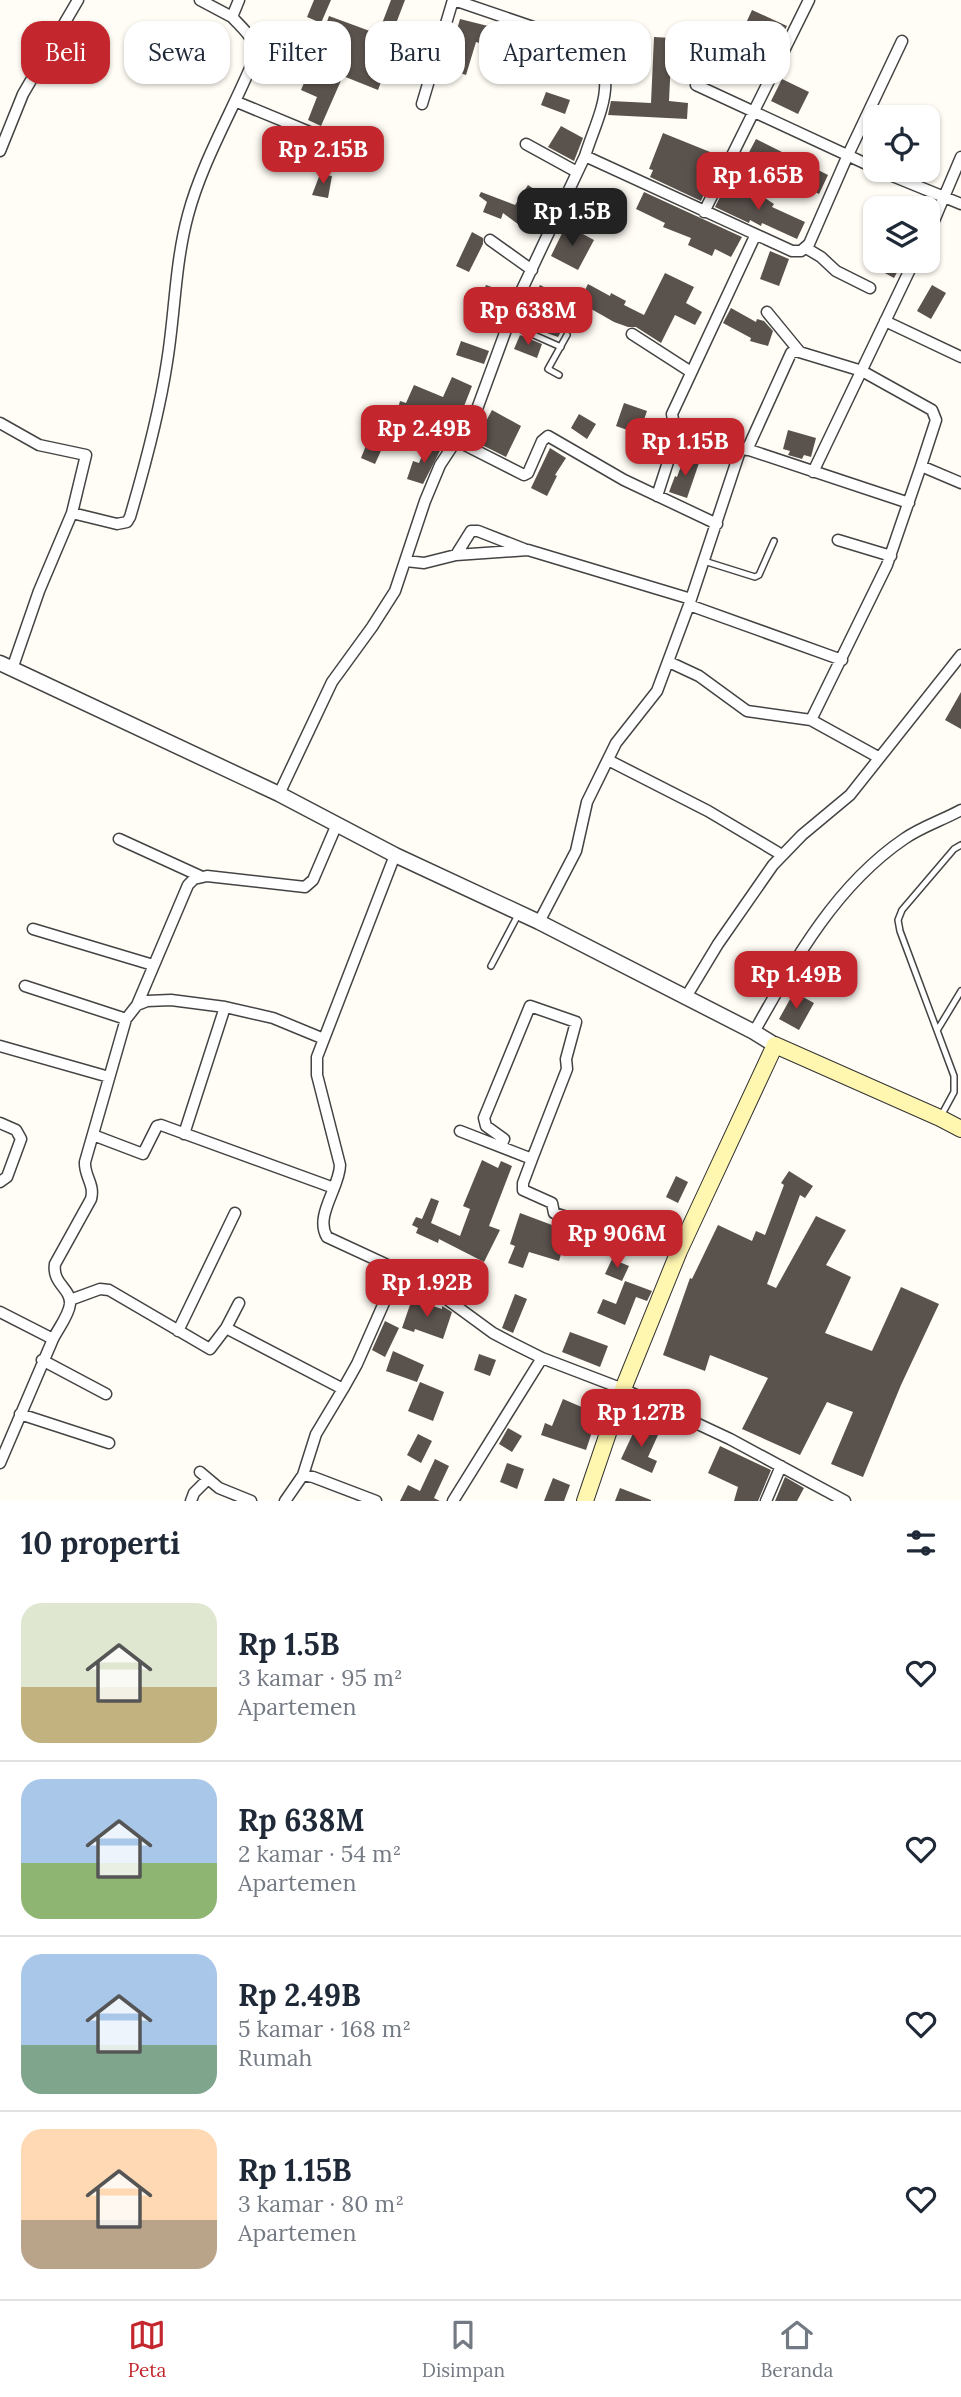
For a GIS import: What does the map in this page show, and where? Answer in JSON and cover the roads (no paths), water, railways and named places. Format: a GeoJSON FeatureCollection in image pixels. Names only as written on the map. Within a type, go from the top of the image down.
{"type":"FeatureCollection","features":[{"type":"Feature","properties":{"kind":"main road"},"geometry":{"type":"LineString","coordinates":[[585,1501],[623,1389],[679,1251],[775,1045],[961,1129]]}},
{"type":"Feature","properties":{"kind":"street"},"geometry":{"type":"LineString","coordinates":[[0,151],[3,132],[78,0]]}},
{"type":"Feature","properties":{"kind":"street"},"geometry":{"type":"LineString","coordinates":[[72,513],[117,524],[127,522],[130,517],[161,400],[177,273],[188,215],[198,184],[254,59],[253,40],[232,17],[200,0]]}},
{"type":"Feature","properties":{"kind":"street"},"geometry":{"type":"LineString","coordinates":[[232,17],[239,0]]}},
{"type":"Feature","properties":{"kind":"street"},"geometry":{"type":"LineString","coordinates":[[279,794],[332,682],[395,591],[440,465],[477,409],[532,270],[585,156],[604,96],[605,70],[600,59],[590,49],[577,42],[453,0],[422,104]]}},
{"type":"Feature","properties":{"kind":"street"},"geometry":{"type":"LineString","coordinates":[[704,212],[809,0]]}},
{"type":"Feature","properties":{"kind":"street"},"geometry":{"type":"LineString","coordinates":[[806,248],[902,41]]}},
{"type":"Feature","properties":{"kind":"street"},"geometry":{"type":"LineString","coordinates":[[696,85],[863,163]]}},
{"type":"Feature","properties":{"kind":"street"},"geometry":{"type":"LineString","coordinates":[[237,102],[312,133]]}},
{"type":"Feature","properties":{"kind":"street"},"geometry":{"type":"LineString","coordinates":[[526,144],[577,172]]}},
{"type":"Feature","properties":{"kind":"street"},"geometry":{"type":"LineString","coordinates":[[585,156],[755,236],[792,251],[806,248],[836,271],[870,288]]}},
{"type":"Feature","properties":{"kind":"street"},"geometry":{"type":"LineString","coordinates":[[940,206],[961,157]]}},
{"type":"Feature","properties":{"kind":"street"},"geometry":{"type":"LineString","coordinates":[[908,182],[961,204]]}},
{"type":"Feature","properties":{"kind":"street"},"geometry":{"type":"LineString","coordinates":[[755,236],[672,414],[674,425],[909,502]]}},
{"type":"Feature","properties":{"kind":"street"},"geometry":{"type":"LineString","coordinates":[[490,240],[532,270]]}},
{"type":"Feature","properties":{"kind":"street"},"geometry":{"type":"LineString","coordinates":[[813,472],[908,273]]}},
{"type":"Feature","properties":{"kind":"street"},"geometry":{"type":"LineString","coordinates":[[767,312],[799,351],[862,372],[935,414],[935,425],[891,556],[811,720]]}},
{"type":"Feature","properties":{"kind":"street"},"geometry":{"type":"LineString","coordinates":[[885,321],[961,357]]}},
{"type":"Feature","properties":{"kind":"street"},"geometry":{"type":"LineString","coordinates":[[632,334],[691,372]]}},
{"type":"Feature","properties":{"kind":"street"},"geometry":{"type":"LineString","coordinates":[[539,922],[576,851],[587,802],[616,743],[652,700],[669,662],[744,449],[791,353],[799,351]]}},
{"type":"Feature","properties":{"kind":"street"},"geometry":{"type":"LineString","coordinates":[[0,424],[39,446],[86,455],[72,513],[6,666],[279,794],[396,855],[539,922],[775,1045]]}},
{"type":"Feature","properties":{"kind":"street"},"geometry":{"type":"LineString","coordinates":[[657,496],[679,428]]}},
{"type":"Feature","properties":{"kind":"street"},"geometry":{"type":"LineString","coordinates":[[455,440],[524,475],[528,473],[542,441],[548,436],[657,496],[717,524]]}},
{"type":"Feature","properties":{"kind":"street"},"geometry":{"type":"LineString","coordinates":[[921,466],[961,483]]}},
{"type":"Feature","properties":{"kind":"street"},"geometry":{"type":"LineString","coordinates":[[456,555],[471,531],[478,531],[528,550],[690,602],[842,660]]}},
{"type":"Feature","properties":{"kind":"street"},"geometry":{"type":"LineString","coordinates":[[838,540],[891,556]]}},
{"type":"Feature","properties":{"kind":"street"},"geometry":{"type":"LineString","coordinates":[[406,561],[435,562],[456,555],[528,550]]}},
{"type":"Feature","properties":{"kind":"street"},"geometry":{"type":"LineString","coordinates":[[686,997],[718,944],[782,855],[850,794],[961,655]]}},
{"type":"Feature","properties":{"kind":"street"},"geometry":{"type":"LineString","coordinates":[[669,662],[699,676],[747,710],[811,720],[878,757]]}},
{"type":"Feature","properties":{"kind":"street"},"geometry":{"type":"LineString","coordinates":[[608,760],[708,811],[782,855]]}},
{"type":"Feature","properties":{"kind":"street"},"geometry":{"type":"LineString","coordinates":[[754,1032],[799,953],[855,883],[905,838],[961,810]]}},
{"type":"Feature","properties":{"kind":"street"},"geometry":{"type":"LineString","coordinates":[[119,839],[200,876],[305,887],[313,880],[337,824]]}},
{"type":"Feature","properties":{"kind":"street"},"geometry":{"type":"LineString","coordinates":[[396,855],[317,1057],[339,1156],[340,1174],[323,1224],[327,1237],[422,1281],[493,1333],[542,1358],[623,1389],[781,1466],[845,1501]]}},
{"type":"Feature","properties":{"kind":"street"},"geometry":{"type":"LineString","coordinates":[[0,1463],[42,1360],[69,1309],[70,1300],[54,1275],[55,1264],[92,1193],[84,1167],[126,1019],[137,1005],[188,885],[200,876]]}},
{"type":"Feature","properties":{"kind":"street"},"geometry":{"type":"LineString","coordinates":[[33,929],[153,965]]}},
{"type":"Feature","properties":{"kind":"street"},"geometry":{"type":"LineString","coordinates":[[24,986],[126,1019]]}},
{"type":"Feature","properties":{"kind":"street"},"geometry":{"type":"LineString","coordinates":[[137,1005],[158,1000],[225,1007],[273,1018],[324,1039]]}},
{"type":"Feature","properties":{"kind":"street"},"geometry":{"type":"LineString","coordinates":[[500,1146],[503,1139],[486,1126],[484,1118],[530,1006],[576,1022],[566,1056],[567,1069],[531,1159],[523,1190],[552,1203],[554,1213],[679,1251]]}},
{"type":"Feature","properties":{"kind":"street"},"geometry":{"type":"LineString","coordinates":[[184,1134],[225,1007]]}},
{"type":"Feature","properties":{"kind":"street"},"geometry":{"type":"LineString","coordinates":[[0,1046],[109,1077]]}},
{"type":"Feature","properties":{"kind":"street"},"geometry":{"type":"LineString","coordinates":[[0,1123],[16,1130],[21,1139],[6,1177],[0,1182]]}},
{"type":"Feature","properties":{"kind":"street"},"geometry":{"type":"LineString","coordinates":[[93,1135],[143,1154],[157,1126],[161,1125],[334,1188]]}},
{"type":"Feature","properties":{"kind":"street"},"geometry":{"type":"LineString","coordinates":[[460,1131],[531,1159]]}},
{"type":"Feature","properties":{"kind":"street"},"geometry":{"type":"LineString","coordinates":[[178,1331],[235,1213]]}},
{"type":"Feature","properties":{"kind":"street"},"geometry":{"type":"LineString","coordinates":[[285,1501],[303,1475],[316,1434],[357,1364],[398,1271]]}},
{"type":"Feature","properties":{"kind":"street"},"geometry":{"type":"LineString","coordinates":[[70,1300],[100,1289],[109,1290],[210,1349],[226,1328],[239,1303]]}},
{"type":"Feature","properties":{"kind":"street"},"geometry":{"type":"LineString","coordinates":[[0,1312],[53,1339]]}},
{"type":"Feature","properties":{"kind":"street"},"geometry":{"type":"LineString","coordinates":[[226,1328],[343,1389]]}},
{"type":"Feature","properties":{"kind":"street"},"geometry":{"type":"LineString","coordinates":[[453,1501],[542,1358]]}},
{"type":"Feature","properties":{"kind":"street"},"geometry":{"type":"LineString","coordinates":[[42,1360],[106,1394]]}},
{"type":"Feature","properties":{"kind":"street"},"geometry":{"type":"LineString","coordinates":[[20,1414],[110,1443]]}},
{"type":"Feature","properties":{"kind":"street"},"geometry":{"type":"LineString","coordinates":[[766,1501],[781,1466]]}},
{"type":"Feature","properties":{"kind":"street"},"geometry":{"type":"LineString","coordinates":[[303,1475],[313,1476],[376,1501]]}},
{"type":"Feature","properties":{"kind":"street"},"geometry":{"type":"LineString","coordinates":[[191,1501],[203,1476],[219,1488],[251,1501]]}},
{"type":"Feature","properties":{"kind":"lane"},"geometry":{"type":"LineString","coordinates":[[509,324],[561,347]]}},
{"type":"Feature","properties":{"kind":"lane"},"geometry":{"type":"LineString","coordinates":[[559,375],[548,369],[568,335]]}},
{"type":"Feature","properties":{"kind":"lane"},"geometry":{"type":"LineString","coordinates":[[704,561],[755,577],[759,575],[774,541]]}},
{"type":"Feature","properties":{"kind":"lane"},"geometry":{"type":"LineString","coordinates":[[940,1118],[954,1092],[955,1083],[898,920],[902,910],[954,849],[961,845]]}},
{"type":"Feature","properties":{"kind":"lane"},"geometry":{"type":"LineString","coordinates":[[491,965],[519,913]]}},
{"type":"Feature","properties":{"kind":"lane"},"geometry":{"type":"LineString","coordinates":[[938,1029],[961,990]]}}]}
